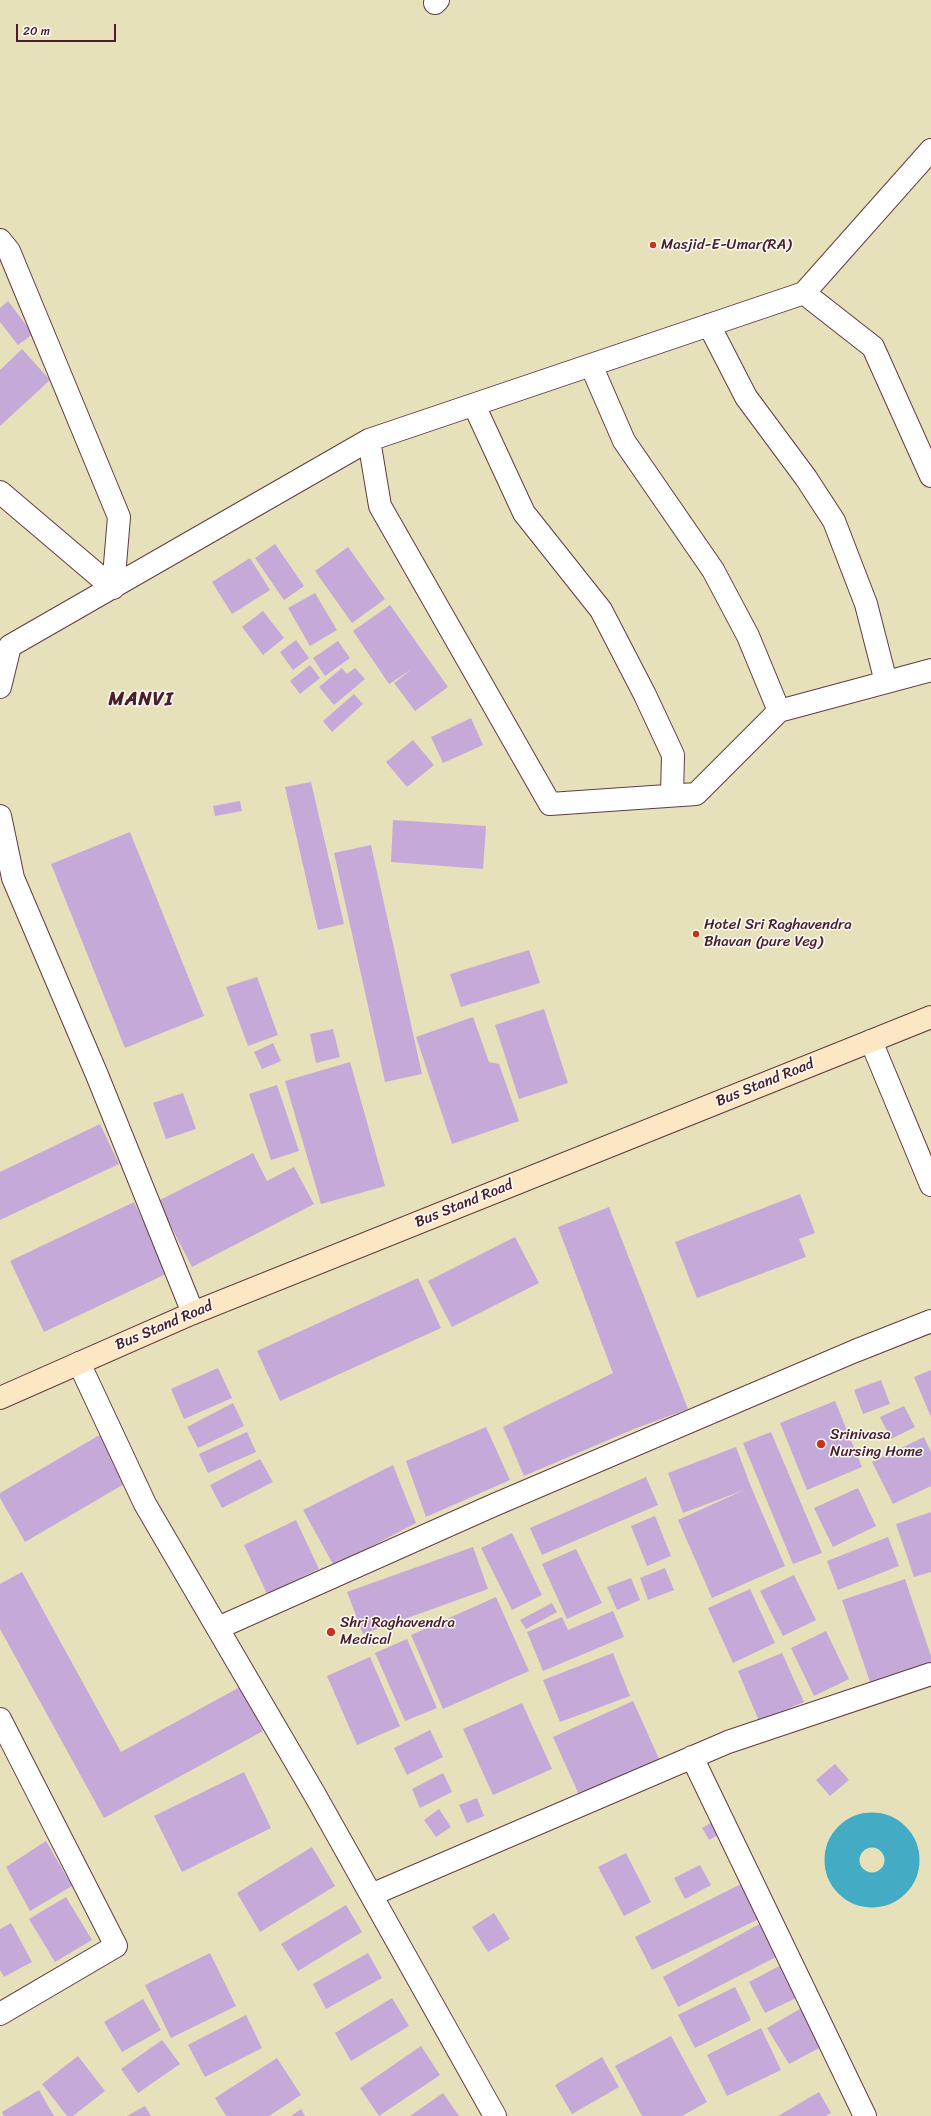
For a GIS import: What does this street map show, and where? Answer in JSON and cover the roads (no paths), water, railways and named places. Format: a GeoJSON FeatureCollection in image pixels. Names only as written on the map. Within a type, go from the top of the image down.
{"type":"FeatureCollection","features":[{"type":"Feature","properties":{"kind":"main road","name":"Bus Stand Road"},"geometry":{"type":"LineString","coordinates":[[0,1398],[193,1313],[931,1017]]}},
{"type":"Feature","properties":{"kind":"street"},"geometry":{"type":"LineString","coordinates":[[0,687],[10,646],[114,588],[369,440],[804,293],[931,150]]}},
{"type":"Feature","properties":{"kind":"street"},"geometry":{"type":"LineString","coordinates":[[0,240],[9,251],[119,517],[114,588]]}},
{"type":"Feature","properties":{"kind":"street"},"geometry":{"type":"LineString","coordinates":[[804,293],[874,347],[931,476]]}},
{"type":"Feature","properties":{"kind":"street"},"geometry":{"type":"LineString","coordinates":[[709,325],[746,397],[806,478],[834,521],[866,604],[886,682]]}},
{"type":"Feature","properties":{"kind":"street"},"geometry":{"type":"LineString","coordinates":[[591,365],[624,441],[713,570],[748,636],[779,711]]}},
{"type":"Feature","properties":{"kind":"street"},"geometry":{"type":"LineString","coordinates":[[474,405],[524,513],[601,610],[645,695],[673,755],[672,795]]}},
{"type":"Feature","properties":{"kind":"street"},"geometry":{"type":"LineString","coordinates":[[369,440],[380,506],[550,804],[696,794],[779,711],[931,670]]}},
{"type":"Feature","properties":{"kind":"street"},"geometry":{"type":"LineString","coordinates":[[0,492],[114,588]]}},
{"type":"Feature","properties":{"kind":"street"},"geometry":{"type":"LineString","coordinates":[[0,816],[13,878],[98,1074],[193,1313]]}},
{"type":"Feature","properties":{"kind":"street"},"geometry":{"type":"LineString","coordinates":[[871,1041],[931,1185]]}},
{"type":"Feature","properties":{"kind":"street"},"geometry":{"type":"LineString","coordinates":[[218,1628],[494,1505],[855,1351],[931,1321]]}},
{"type":"Feature","properties":{"kind":"street"},"geometry":{"type":"LineString","coordinates":[[79,1363],[145,1504],[371,1895],[495,2116]]}},
{"type":"Feature","properties":{"kind":"street"},"geometry":{"type":"LineString","coordinates":[[371,1895],[728,1742],[931,1674]]}},
{"type":"Feature","properties":{"kind":"street"},"geometry":{"type":"LineString","coordinates":[[0,1719],[116,1946],[0,2014]]}},
{"type":"Feature","properties":{"kind":"street"},"geometry":{"type":"LineString","coordinates":[[692,1757],[865,2116]]}},
{"type":"Feature","properties":{"kind":"waterway"},"geometry":{"type":"LineString","coordinates":[[872,1830],[888,1835],[893,1839],[897,1844],[902,1860],[897,1876],[893,1881],[888,1885],[872,1890],[856,1885],[851,1881],[847,1876],[842,1860],[847,1844],[851,1839],[856,1835],[872,1830]]}},
{"type":"Feature","properties":{"kind":"place","name":"Masjid-E-Umar(RA)"},"geometry":{"type":"Point","coordinates":[653,245]}},
{"type":"Feature","properties":{"kind":"place","name":"Hotel Sri Raghavendra Bhavan (pure Veg)"},"geometry":{"type":"Point","coordinates":[696,934]}},
{"type":"Feature","properties":{"kind":"place","name":"Srinivasa Nursing Home"},"geometry":{"type":"Point","coordinates":[821,1444]}},
{"type":"Feature","properties":{"kind":"place","name":"Shri Raghavendra Medical"},"geometry":{"type":"Point","coordinates":[331,1632]}},
{"type":"Feature","properties":{"kind":"district","name":"MANVI"},"geometry":{"type":"Point","coordinates":[141,700]}}]}
